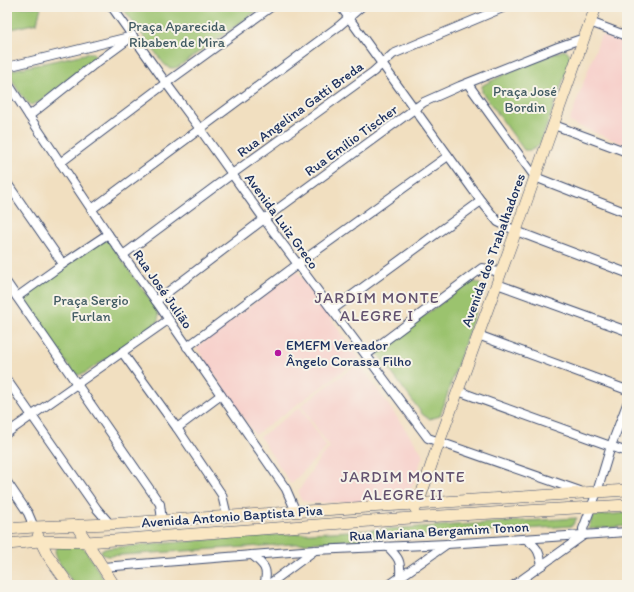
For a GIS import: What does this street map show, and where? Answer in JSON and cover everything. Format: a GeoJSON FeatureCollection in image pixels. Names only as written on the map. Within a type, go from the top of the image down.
{"type":"FeatureCollection","features":[{"type":"Feature","properties":{"kind":"main road","name":"Avenida dos Trabalhadores"},"geometry":{"type":"LineString","coordinates":[[404,519],[418,504],[596,7]]}},
{"type":"Feature","properties":{"kind":"main road","name":"Avenida Antonio Baptista Piva"},"geometry":{"type":"LineString","coordinates":[[7,529],[162,521],[627,490]]}},
{"type":"Feature","properties":{"kind":"main road"},"geometry":{"type":"LineString","coordinates":[[418,504],[424,517]]}},
{"type":"Feature","properties":{"kind":"main road","name":"Avenida Antonio Baptista Piva"},"geometry":{"type":"LineString","coordinates":[[7,544],[87,542],[424,517],[627,505]]}},
{"type":"Feature","properties":{"kind":"main road"},"geometry":{"type":"LineString","coordinates":[[348,508],[351,514],[349,523]]}},
{"type":"Feature","properties":{"kind":"main road"},"geometry":{"type":"LineString","coordinates":[[76,525],[114,585]]}},
{"type":"Feature","properties":{"kind":"main road"},"geometry":{"type":"LineString","coordinates":[[34,527],[40,542],[69,585]]}},
{"type":"Feature","properties":{"kind":"street","name":"Avenida Luiz Greco"},"geometry":{"type":"LineString","coordinates":[[112,7],[264,219],[428,438],[582,492]]}},
{"type":"Feature","properties":{"kind":"street"},"geometry":{"type":"LineString","coordinates":[[60,163],[166,83],[271,7]]}},
{"type":"Feature","properties":{"kind":"street"},"geometry":{"type":"LineString","coordinates":[[341,7],[480,201],[498,222],[516,231],[627,273]]}},
{"type":"Feature","properties":{"kind":"street"},"geometry":{"type":"LineString","coordinates":[[92,209],[339,26],[361,7]]}},
{"type":"Feature","properties":{"kind":"street","name":"Rua Angelina Gatti Breda"},"geometry":{"type":"LineString","coordinates":[[123,255],[373,72],[393,54],[505,7]]}},
{"type":"Feature","properties":{"kind":"street"},"geometry":{"type":"LineString","coordinates":[[590,22],[627,36]]}},
{"type":"Feature","properties":{"kind":"street"},"geometry":{"type":"LineString","coordinates":[[7,67],[93,47],[132,36]]}},
{"type":"Feature","properties":{"kind":"street"},"geometry":{"type":"LineString","coordinates":[[29,116],[132,36]]}},
{"type":"Feature","properties":{"kind":"street","name":"Rua Emílio Tischer"},"geometry":{"type":"LineString","coordinates":[[156,301],[264,219],[424,102],[558,47],[584,38]]}},
{"type":"Feature","properties":{"kind":"street"},"geometry":{"type":"LineString","coordinates":[[92,66],[100,56],[98,50],[93,47]]}},
{"type":"Feature","properties":{"kind":"street","name":"Rua José Julião"},"geometry":{"type":"LineString","coordinates":[[7,82],[108,234],[286,489],[296,512]]}},
{"type":"Feature","properties":{"kind":"street"},"geometry":{"type":"LineString","coordinates":[[468,84],[535,177],[627,213]]}},
{"type":"Feature","properties":{"kind":"street"},"geometry":{"type":"LineString","coordinates":[[554,124],[627,152]]}},
{"type":"Feature","properties":{"kind":"street"},"geometry":{"type":"LineString","coordinates":[[187,346],[448,156]]}},
{"type":"Feature","properties":{"kind":"street"},"geometry":{"type":"LineString","coordinates":[[7,183],[63,264]]}},
{"type":"Feature","properties":{"kind":"street"},"geometry":{"type":"LineString","coordinates":[[332,310],[480,201]]}},
{"type":"Feature","properties":{"kind":"street"},"geometry":{"type":"LineString","coordinates":[[17,297],[108,234]]}},
{"type":"Feature","properties":{"kind":"street"},"geometry":{"type":"LineString","coordinates":[[366,355],[482,268],[501,273]]}},
{"type":"Feature","properties":{"kind":"street"},"geometry":{"type":"LineString","coordinates":[[7,283],[160,504],[162,521]]}},
{"type":"Feature","properties":{"kind":"street"},"geometry":{"type":"LineString","coordinates":[[497,284],[627,331]]}},
{"type":"Feature","properties":{"kind":"street"},"geometry":{"type":"LineString","coordinates":[[7,432],[168,320]]}},
{"type":"Feature","properties":{"kind":"street"},"geometry":{"type":"LineString","coordinates":[[478,335],[627,390]]}},
{"type":"Feature","properties":{"kind":"street"},"geometry":{"type":"LineString","coordinates":[[122,352],[222,495],[227,516]]}},
{"type":"Feature","properties":{"kind":"street"},"geometry":{"type":"LineString","coordinates":[[7,380],[97,509],[110,524]]}},
{"type":"Feature","properties":{"kind":"street"},"geometry":{"type":"LineString","coordinates":[[458,391],[627,452]]}},
{"type":"Feature","properties":{"kind":"street"},"geometry":{"type":"LineString","coordinates":[[176,428],[221,395]]}},
{"type":"Feature","properties":{"kind":"street"},"geometry":{"type":"LineString","coordinates":[[514,585],[584,535],[583,529],[627,404]]}},
{"type":"Feature","properties":{"kind":"street"},"geometry":{"type":"LineString","coordinates":[[7,482],[28,513],[34,527]]}},
{"type":"Feature","properties":{"kind":"street","name":"Rua Mariana Bergamim Tonon"},"geometry":{"type":"LineString","coordinates":[[103,567],[315,550],[447,544],[627,532]]}},
{"type":"Feature","properties":{"kind":"street"},"geometry":{"type":"LineString","coordinates":[[526,539],[535,546],[540,553],[542,565]]}},
{"type":"Feature","properties":{"kind":"street"},"geometry":{"type":"LineString","coordinates":[[389,585],[447,544]]}},
{"type":"Feature","properties":{"kind":"street"},"geometry":{"type":"LineString","coordinates":[[388,547],[396,555],[401,564],[400,576]]}},
{"type":"Feature","properties":{"kind":"street"},"geometry":{"type":"LineString","coordinates":[[268,585],[315,550]]}},
{"type":"Feature","properties":{"kind":"street"},"geometry":{"type":"LineString","coordinates":[[252,555],[262,563],[266,569],[266,579],[264,585]]}},
{"type":"Feature","properties":{"kind":"shaded area"},"geometry":{"type":"Polygon","coordinates":[[[601,35],[627,44],[627,142],[625,145],[569,122],[601,35]]]}},
{"type":"Feature","properties":{"kind":"shaded area","name":"EMEFM Vereador Ângelo Corassa Filho"},"geometry":{"type":"Polygon","coordinates":[[[297,271],[360,359],[255,435],[196,347],[297,271]]]}},
{"type":"Feature","properties":{"kind":"shaded area"},"geometry":{"type":"Polygon","coordinates":[[[359,363],[422,453],[423,456],[414,482],[409,493],[405,497],[348,502],[310,503],[302,500],[299,496],[299,490],[321,456],[330,448],[301,405],[359,363]]]}},
{"type":"Feature","properties":{"kind":"shaded area"},"geometry":{"type":"Polygon","coordinates":[[[300,407],[327,447],[291,484],[260,437],[300,407]]]}},
{"type":"Feature","properties":{"kind":"green space"},"geometry":{"type":"Polygon","coordinates":[[[10,7],[41,7],[37,23],[7,30],[7,19],[10,7]]]}},
{"type":"Feature","properties":{"kind":"green space","name":"Praça Aparecida Ribaben de Mira"},"geometry":{"type":"Polygon","coordinates":[[[132,7],[262,7],[178,67],[172,68],[164,64],[124,10],[132,7]]]}},
{"type":"Feature","properties":{"kind":"green space","name":"Praça José Bordin"},"geometry":{"type":"Polygon","coordinates":[[[564,50],[569,53],[571,59],[540,144],[533,149],[524,150],[482,92],[482,86],[516,69],[564,50]]]}},
{"type":"Feature","properties":{"kind":"green space"},"geometry":{"type":"Polygon","coordinates":[[[93,53],[95,55],[94,58],[41,101],[31,105],[18,90],[11,76],[11,72],[13,70],[93,53]]]}},
{"type":"Feature","properties":{"kind":"green space","name":"Praça Sergio Furlan"},"geometry":{"type":"Polygon","coordinates":[[[107,240],[158,311],[158,319],[154,326],[85,373],[78,375],[73,372],[25,303],[26,293],[101,241],[107,240]]]}},
{"type":"Feature","properties":{"kind":"green space"},"geometry":{"type":"Polygon","coordinates":[[[471,281],[479,283],[483,289],[440,416],[430,419],[423,415],[377,353],[394,338],[471,281]]]}},
{"type":"Feature","properties":{"kind":"green space"},"geometry":{"type":"Polygon","coordinates":[[[627,513],[627,526],[588,529],[593,516],[627,513]]]}},
{"type":"Feature","properties":{"kind":"green space"},"geometry":{"type":"Polygon","coordinates":[[[577,518],[572,526],[107,556],[102,554],[101,550],[108,548],[254,536],[577,518]]]}},
{"type":"Feature","properties":{"kind":"green space"},"geometry":{"type":"Polygon","coordinates":[[[59,545],[83,546],[107,585],[75,585],[63,569],[56,555],[55,550],[59,545]]]}},
{"type":"Feature","properties":{"kind":"place","name":"EMEFM Vereador Ângelo Corassa Filho"},"geometry":{"type":"Point","coordinates":[278,353]}},
{"type":"Feature","properties":{"kind":"district","name":"JARDIM MONTE ALEGRE I"},"geometry":{"type":"Point","coordinates":[377,306]}},
{"type":"Feature","properties":{"kind":"district","name":"JARDIM MONTE ALEGRE II"},"geometry":{"type":"Point","coordinates":[403,485]}}]}
